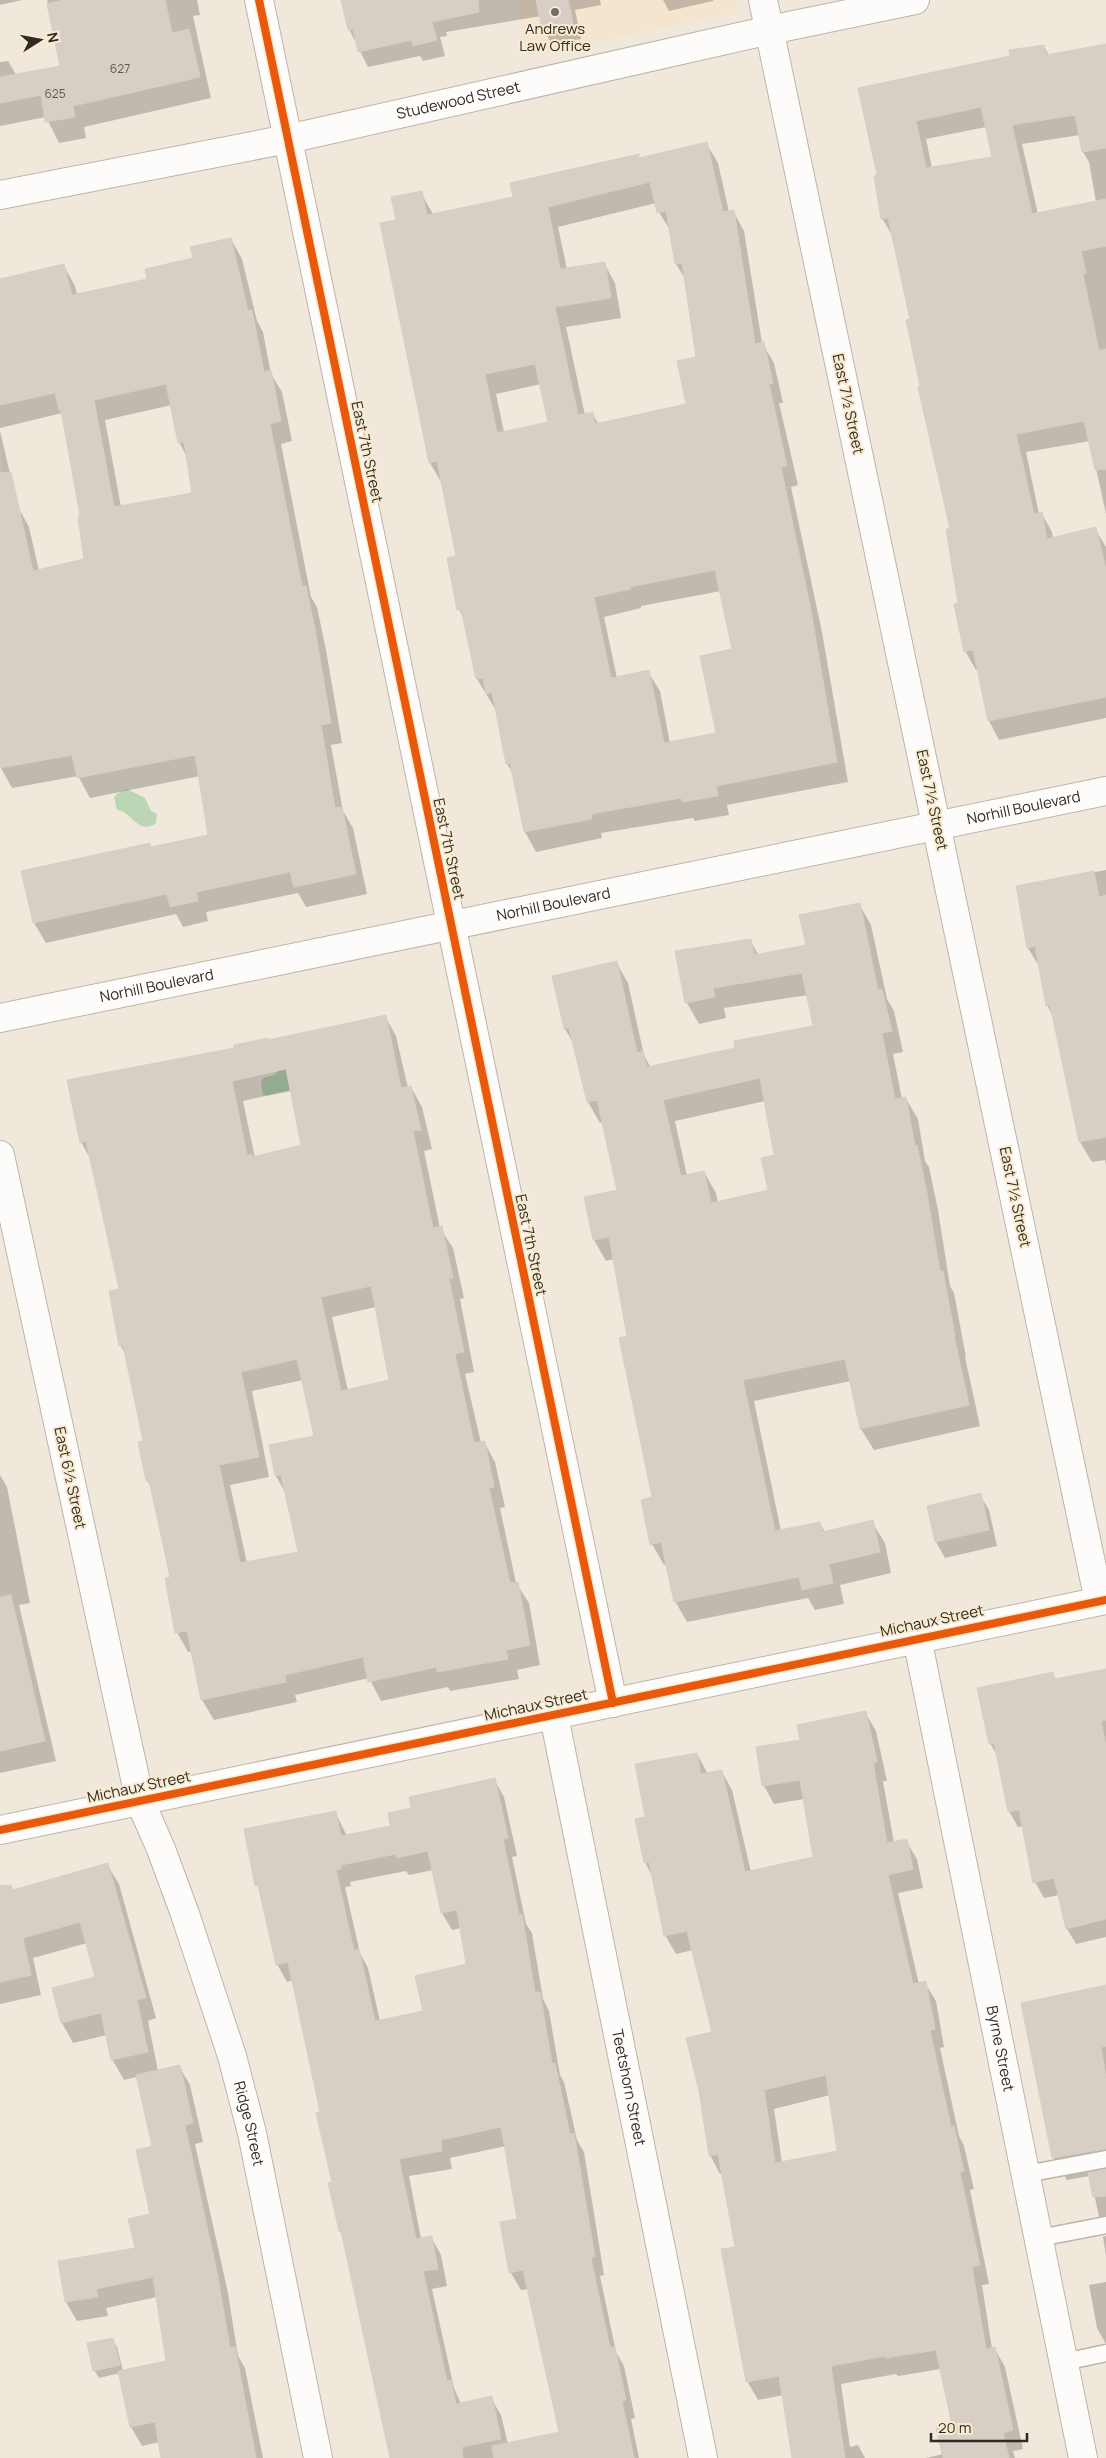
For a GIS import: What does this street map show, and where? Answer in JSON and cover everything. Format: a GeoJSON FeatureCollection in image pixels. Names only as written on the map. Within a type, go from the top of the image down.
{"type":"FeatureCollection","features":[{"type":"Feature","properties":{"kind":"street","name":"East 7th Street"},"geometry":{"type":"LineString","coordinates":[[259,0],[613,1703]]}},
{"type":"Feature","properties":{"kind":"street","name":"East 7½ Street"},"geometry":{"type":"LineString","coordinates":[[763,0],[1102,1600]]}},
{"type":"Feature","properties":{"kind":"street","name":"Studewood Street"},"geometry":{"type":"LineString","coordinates":[[0,195],[288,140],[770,30],[915,0]]}},
{"type":"Feature","properties":{"kind":"street","name":"Norhill Boulevard"},"geometry":{"type":"LineString","coordinates":[[0,1018],[1106,791]]}},
{"type":"Feature","properties":{"kind":"street","name":"East 6½ Street"},"geometry":{"type":"LineString","coordinates":[[0,1155],[140,1801]]}},
{"type":"Feature","properties":{"kind":"street","name":"Michaux Street"},"geometry":{"type":"LineString","coordinates":[[0,1830],[554,1716],[1102,1600]]}},
{"type":"Feature","properties":{"kind":"street","name":"Byrne Street"},"geometry":{"type":"LineString","coordinates":[[917,1638],[1083,2458]]}},
{"type":"Feature","properties":{"kind":"street","name":"Teetshorn Street"},"geometry":{"type":"LineString","coordinates":[[554,1716],[703,2458]]}},
{"type":"Feature","properties":{"kind":"street","name":"Ridge Street"},"geometry":{"type":"LineString","coordinates":[[140,1801],[161,1848],[185,1914],[232,2056],[252,2133],[318,2458]]}},
{"type":"Feature","properties":{"kind":"lane"},"geometry":{"type":"LineString","coordinates":[[1026,2174],[1106,2159]]}},
{"type":"Feature","properties":{"kind":"lane"},"geometry":{"type":"LineString","coordinates":[[1039,2238],[1106,2225]]}},
{"type":"Feature","properties":{"kind":"lane"},"geometry":{"type":"LineString","coordinates":[[1064,2362],[1106,2353]]}},
{"type":"Feature","properties":{"kind":"shaded area"},"geometry":{"type":"Polygon","coordinates":[[[517,0],[736,0],[738,12],[528,56],[517,0]]]}},
{"type":"Feature","properties":{"kind":"shaded area"},"geometry":{"type":"Polygon","coordinates":[[[127,789],[145,798],[151,811],[157,814],[156,823],[144,827],[127,814],[117,810],[114,797],[127,789]]]}},
{"type":"Feature","properties":{"kind":"shaded area"},"geometry":{"type":"Polygon","coordinates":[[[292,1050],[293,1091],[267,1096],[263,1095],[261,1082],[263,1078],[274,1075],[277,1072],[274,1054],[292,1050]]]}},
{"type":"Feature","properties":{"kind":"building"},"geometry":{"type":"Polygon","coordinates":[[[63,0],[165,0],[172,33],[189,29],[200,77],[73,106],[75,117],[45,122],[41,95],[0,103],[0,77],[60,66],[47,4],[63,0]]]}},
{"type":"Feature","properties":{"kind":"building"},"geometry":{"type":"Polygon","coordinates":[[[341,0],[478,0],[479,12],[432,22],[437,40],[413,46],[412,40],[358,52],[353,29],[348,30],[341,0]]]}},
{"type":"Feature","properties":{"kind":"building","name":"Andrews Law Office"},"geometry":{"type":"Polygon","coordinates":[[[536,0],[568,0],[573,23],[542,29],[536,0]]]}},
{"type":"Feature","properties":{"kind":"building"},"geometry":{"type":"Polygon","coordinates":[[[1106,44],[1106,148],[1082,152],[1075,115],[1012,125],[1032,214],[1106,199],[1106,246],[1081,251],[1086,273],[1083,274],[1099,351],[1106,349],[1106,469],[1095,470],[1084,421],[1016,434],[1034,514],[1042,512],[1047,539],[1096,527],[1106,569],[1106,697],[988,721],[973,650],[964,652],[954,604],[958,603],[946,529],[950,529],[918,387],[920,386],[906,320],[910,319],[888,218],[881,219],[874,176],[877,175],[858,88],[1010,56],[1009,50],[1044,45],[1046,55],[1106,44]],[[981,107],[916,121],[926,168],[992,157],[981,107]]]}},
{"type":"Feature","properties":{"kind":"building"},"geometry":{"type":"Polygon","coordinates":[[[707,142],[723,212],[734,210],[755,344],[764,342],[773,383],[769,384],[787,466],[781,467],[811,611],[837,762],[716,786],[718,796],[682,802],[681,798],[591,814],[592,819],[524,832],[510,763],[506,764],[492,692],[486,694],[483,678],[476,679],[461,609],[457,610],[447,558],[456,556],[437,461],[429,463],[380,223],[396,220],[391,197],[422,191],[427,215],[513,197],[510,183],[639,154],[639,158],[707,142]],[[650,182],[548,207],[560,269],[605,262],[611,298],[555,307],[578,415],[593,412],[595,424],[686,404],[677,361],[696,357],[682,263],[675,264],[666,211],[657,213],[650,182]],[[535,364],[485,374],[497,433],[548,422],[535,364]],[[715,570],[630,587],[631,589],[594,597],[611,678],[649,670],[664,743],[716,733],[700,656],[732,649],[715,570]]]}},
{"type":"Feature","properties":{"kind":"building"},"geometry":{"type":"Polygon","coordinates":[[[231,238],[248,311],[252,310],[264,372],[271,370],[281,421],[270,424],[302,586],[306,586],[315,629],[331,723],[321,725],[335,808],[342,807],[356,874],[294,887],[290,872],[196,892],[198,901],[170,907],[167,894],[33,923],[21,871],[150,843],[151,847],[208,835],[195,755],[77,778],[72,755],[0,768],[0,473],[11,472],[33,571],[84,559],[78,517],[80,516],[61,410],[59,410],[55,393],[0,405],[0,279],[64,264],[72,295],[147,279],[145,269],[193,258],[190,247],[231,238]],[[166,384],[94,400],[114,507],[192,493],[184,442],[178,443],[166,384]]]}},
{"type":"Feature","properties":{"kind":"building"},"geometry":{"type":"Polygon","coordinates":[[[1094,871],[1099,897],[1106,895],[1106,1137],[1079,1142],[1050,1005],[1046,1006],[1035,946],[1027,948],[1016,886],[1094,871]]]}},
{"type":"Feature","properties":{"kind":"building"},"geometry":{"type":"Polygon","coordinates":[[[860,903],[878,990],[882,989],[892,1031],[882,1033],[895,1099],[906,1097],[915,1146],[917,1145],[926,1188],[940,1271],[943,1271],[954,1336],[969,1405],[860,1429],[845,1359],[743,1380],[775,1531],[820,1522],[822,1532],[873,1520],[880,1552],[829,1564],[833,1583],[802,1590],[799,1577],[674,1602],[661,1542],[650,1545],[641,1500],[652,1497],[619,1338],[627,1336],[609,1237],[593,1240],[584,1197],[617,1190],[597,1100],[587,1102],[569,1028],[564,1029],[552,976],[617,961],[637,1053],[643,1051],[647,1067],[735,1048],[734,1041],[813,1026],[802,973],[713,988],[715,997],[685,1003],[675,951],[751,939],[754,955],[806,945],[799,915],[860,903]],[[760,1078],[663,1100],[681,1176],[704,1171],[711,1203],[768,1190],[761,1158],[774,1155],[760,1078]]]}},
{"type":"Feature","properties":{"kind":"building"},"geometry":{"type":"Polygon","coordinates":[[[386,1015],[401,1088],[411,1086],[421,1130],[413,1131],[433,1228],[442,1226],[453,1278],[449,1279],[464,1352],[455,1354],[474,1443],[485,1441],[494,1487],[489,1488],[510,1583],[518,1582],[530,1645],[506,1650],[508,1659],[437,1672],[437,1667],[368,1682],[363,1657],[285,1675],[286,1682],[201,1700],[187,1631],[175,1633],[165,1578],[170,1577],[149,1480],[146,1481],[138,1442],[143,1441],[123,1345],[119,1346],[109,1291],[119,1289],[86,1141],[80,1143],[67,1080],[234,1048],[234,1045],[268,1038],[268,1040],[386,1015]],[[286,1069],[232,1081],[247,1155],[252,1154],[252,1157],[301,1145],[286,1069]],[[371,1286],[321,1297],[341,1391],[389,1380],[371,1286]],[[297,1359],[241,1372],[259,1457],[219,1465],[240,1563],[298,1552],[281,1475],[275,1476],[269,1445],[314,1436],[297,1359]]]}},
{"type":"Feature","properties":{"kind":"building"},"geometry":{"type":"Polygon","coordinates":[[[981,1493],[989,1530],[935,1542],[927,1506],[981,1493]]]}},
{"type":"Feature","properties":{"kind":"building"},"geometry":{"type":"Polygon","coordinates":[[[11,1595],[45,1741],[0,1751],[0,1597],[11,1595]]]}},
{"type":"Feature","properties":{"kind":"building"},"geometry":{"type":"Polygon","coordinates":[[[1106,1669],[1106,1720],[1101,1721],[1106,1746],[1106,1919],[1066,1929],[1054,1878],[1033,1883],[1019,1810],[1008,1812],[994,1743],[989,1744],[977,1688],[1053,1672],[1055,1679],[1106,1669]]]}},
{"type":"Feature","properties":{"kind":"building"},"geometry":{"type":"Polygon","coordinates":[[[866,1711],[877,1762],[873,1763],[887,1843],[907,1839],[913,1869],[888,1875],[913,1984],[926,1981],[935,2029],[930,2030],[951,2127],[954,2126],[964,2171],[960,2172],[980,2265],[972,2267],[986,2349],[995,2347],[1013,2430],[1003,2433],[1009,2458],[943,2458],[936,2428],[952,2425],[936,2350],[886,2358],[886,2356],[831,2366],[845,2458],[792,2458],[779,2376],[746,2382],[721,2249],[735,2247],[718,2154],[709,2156],[699,2091],[686,2038],[712,2032],[687,1931],[664,1936],[649,1862],[644,1863],[635,1819],[645,1817],[635,1764],[697,1753],[701,1774],[722,1770],[745,1872],[813,1857],[800,1780],[762,1786],[756,1747],[800,1740],[797,1725],[866,1711]],[[826,2075],[764,2090],[775,2163],[837,2151],[826,2075]]]}},
{"type":"Feature","properties":{"kind":"building"},"geometry":{"type":"Polygon","coordinates":[[[495,1778],[508,1838],[503,1839],[519,1915],[522,1914],[535,1992],[540,1992],[552,2064],[555,2063],[570,2134],[574,2133],[595,2257],[591,2258],[610,2348],[615,2347],[626,2400],[622,2401],[634,2458],[494,2458],[492,2446],[559,2432],[523,2270],[509,2273],[500,2222],[517,2219],[501,2127],[441,2140],[442,2151],[399,2159],[416,2239],[432,2236],[438,2269],[423,2271],[447,2381],[451,2380],[456,2404],[492,2396],[501,2439],[462,2447],[463,2458],[390,2458],[341,2231],[339,2231],[328,2183],[332,2182],[316,2113],[320,2112],[288,1962],[276,1965],[258,1885],[255,1886],[244,1829],[336,1811],[341,1836],[390,1826],[388,1813],[411,1808],[409,1797],[495,1778]],[[428,1851],[397,1858],[396,1854],[341,1865],[341,1869],[336,1870],[354,1951],[359,1949],[375,2021],[423,2011],[415,1976],[466,1964],[457,1910],[441,1913],[428,1851]]]}},
{"type":"Feature","properties":{"kind":"building"},"geometry":{"type":"Polygon","coordinates":[[[108,1863],[146,1998],[137,2000],[148,2052],[111,2060],[101,2013],[61,2023],[52,1988],[95,1977],[80,1922],[23,1938],[31,1975],[0,1982],[0,1886],[11,1885],[13,1890],[108,1863]]]}},
{"type":"Feature","properties":{"kind":"building"},"geometry":{"type":"Polygon","coordinates":[[[1106,1985],[1106,2046],[1101,2047],[1106,2078],[1106,2149],[1052,2158],[1021,2003],[1106,1985]]]}},
{"type":"Feature","properties":{"kind":"building"},"geometry":{"type":"Polygon","coordinates":[[[180,2065],[193,2123],[185,2125],[217,2272],[230,2348],[235,2347],[256,2458],[161,2458],[155,2422],[130,2427],[118,2371],[166,2361],[153,2277],[96,2289],[98,2297],[65,2302],[58,2261],[135,2248],[128,2219],[150,2214],[136,2150],[152,2146],[136,2075],[180,2065]]]}},
{"type":"Feature","properties":{"kind":"building"},"geometry":{"type":"Polygon","coordinates":[[[1106,2169],[1106,2196],[1093,2197],[1088,2173],[1106,2169]]]}},
{"type":"Feature","properties":{"kind":"building"},"geometry":{"type":"Polygon","coordinates":[[[113,2338],[120,2365],[93,2371],[87,2343],[113,2338]]]}},
{"type":"Feature","properties":{"kind":"cycle path"},"geometry":{"type":"LineString","coordinates":[[259,0],[613,1703]]}},
{"type":"Feature","properties":{"kind":"cycle path"},"geometry":{"type":"LineString","coordinates":[[0,1830],[1106,1600]]}},
{"type":"Feature","properties":{"kind":"place","name":"Andrews Law Office"},"geometry":{"type":"Point","coordinates":[555,12]}}]}
